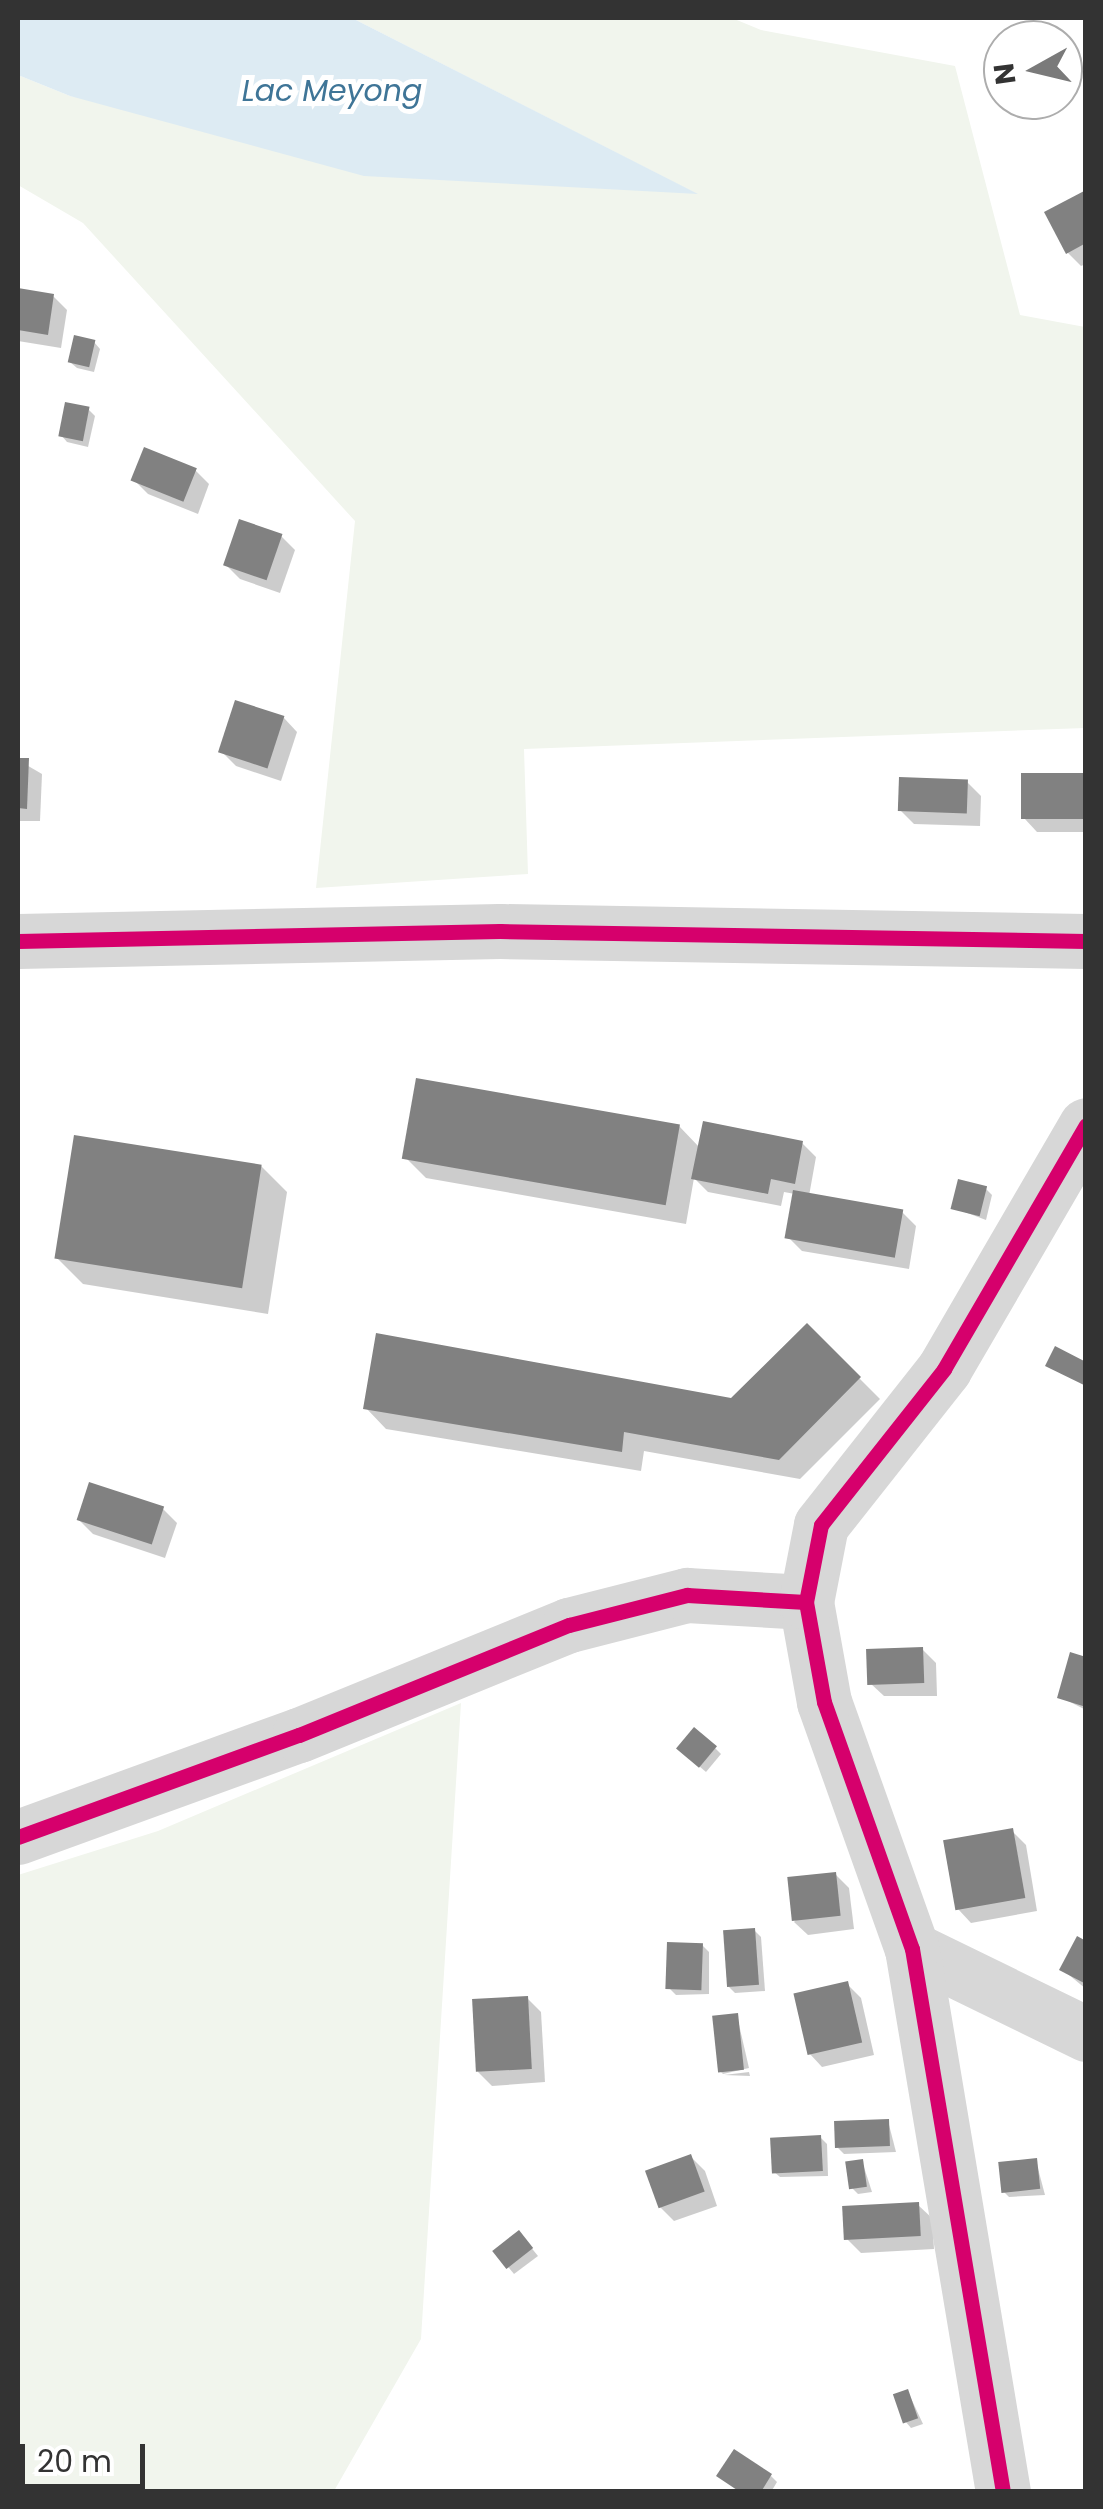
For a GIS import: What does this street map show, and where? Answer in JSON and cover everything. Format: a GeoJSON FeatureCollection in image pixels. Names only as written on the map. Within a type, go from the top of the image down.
{"type":"FeatureCollection","features":[{"type":"Feature","properties":{"kind":"street"},"geometry":{"type":"LineString","coordinates":[[18,941],[500,931],[1086,941]]}},
{"type":"Feature","properties":{"kind":"street"},"geometry":{"type":"LineString","coordinates":[[1003,2492],[912,1949],[824,1702],[806,1602],[822,1525],[944,1368],[1086,1125]]}},
{"type":"Feature","properties":{"kind":"street"},"geometry":{"type":"LineString","coordinates":[[18,1837],[246,1756],[569,1625],[688,1595],[806,1602]]}},
{"type":"Feature","properties":{"kind":"street"},"geometry":{"type":"LineString","coordinates":[[912,1949],[1086,2034]]}},
{"type":"Feature","properties":{"kind":"shaded area"},"geometry":{"type":"Polygon","coordinates":[[[352,18],[732,18],[761,30],[955,66],[1020,315],[1085,327],[1085,728],[524,749],[528,874],[316,888],[355,521],[83,223],[18,185],[18,75],[70,96],[695,193],[352,18]]]}},
{"type":"Feature","properties":{"kind":"shaded area"},"geometry":{"type":"Polygon","coordinates":[[[461,1703],[421,2339],[334,2491],[18,2491],[18,1875],[158,1831],[461,1703]]]}},
{"type":"Feature","properties":{"kind":"water","name":"Lac Meyong"},"geometry":{"type":"Polygon","coordinates":[[[18,18],[352,18],[698,194],[364,176],[70,96],[18,75],[18,18]]]}},
{"type":"Feature","properties":{"kind":"building"},"geometry":{"type":"Polygon","coordinates":[[[1086,190],[1086,243],[1066,254],[1044,212],[1086,190]]]}},
{"type":"Feature","properties":{"kind":"building"},"geometry":{"type":"Polygon","coordinates":[[[18,288],[54,294],[48,335],[18,330],[18,288]]]}},
{"type":"Feature","properties":{"kind":"building"},"geometry":{"type":"Polygon","coordinates":[[[74,335],[95,340],[89,367],[68,362],[74,335]]]}},
{"type":"Feature","properties":{"kind":"building"},"geometry":{"type":"Polygon","coordinates":[[[65,402],[90,407],[83,441],[58,436],[65,402]]]}},
{"type":"Feature","properties":{"kind":"building"},"geometry":{"type":"Polygon","coordinates":[[[144,447],[197,468],[183,502],[131,480],[144,447]]]}},
{"type":"Feature","properties":{"kind":"building"},"geometry":{"type":"Polygon","coordinates":[[[239,519],[282,534],[267,580],[223,565],[239,519]]]}},
{"type":"Feature","properties":{"kind":"building"},"geometry":{"type":"Polygon","coordinates":[[[235,700],[284,716],[267,768],[218,752],[235,700]]]}},
{"type":"Feature","properties":{"kind":"building"},"geometry":{"type":"Polygon","coordinates":[[[18,758],[29,758],[27,809],[18,808],[18,758]]]}},
{"type":"Feature","properties":{"kind":"building"},"geometry":{"type":"Polygon","coordinates":[[[1021,773],[1086,773],[1086,819],[1021,819],[1021,773]]]}},
{"type":"Feature","properties":{"kind":"building"},"geometry":{"type":"Polygon","coordinates":[[[899,777],[968,779],[967,813],[898,811],[899,777]]]}},
{"type":"Feature","properties":{"kind":"building"},"geometry":{"type":"Polygon","coordinates":[[[416,1078],[680,1125],[666,1205],[402,1159],[416,1078]]]}},
{"type":"Feature","properties":{"kind":"building"},"geometry":{"type":"Polygon","coordinates":[[[703,1121],[803,1141],[795,1184],[771,1179],[768,1194],[691,1179],[703,1121]]]}},
{"type":"Feature","properties":{"kind":"building"},"geometry":{"type":"Polygon","coordinates":[[[74,1135],[262,1165],[242,1288],[54,1258],[74,1135]]]}},
{"type":"Feature","properties":{"kind":"building"},"geometry":{"type":"Polygon","coordinates":[[[958,1179],[987,1186],[980,1216],[951,1209],[958,1179]]]}},
{"type":"Feature","properties":{"kind":"building"},"geometry":{"type":"Polygon","coordinates":[[[793,1190],[903,1209],[895,1258],[784,1238],[793,1190]]]}},
{"type":"Feature","properties":{"kind":"building"},"geometry":{"type":"Polygon","coordinates":[[[807,1323],[861,1377],[779,1460],[624,1432],[622,1452],[363,1409],[376,1333],[731,1398],[807,1323]]]}},
{"type":"Feature","properties":{"kind":"building"},"geometry":{"type":"Polygon","coordinates":[[[1055,1346],[1086,1362],[1086,1386],[1045,1366],[1055,1346]]]}},
{"type":"Feature","properties":{"kind":"building"},"geometry":{"type":"Polygon","coordinates":[[[89,1482],[164,1506],[152,1544],[77,1520],[89,1482]]]}},
{"type":"Feature","properties":{"kind":"building"},"geometry":{"type":"Polygon","coordinates":[[[923,1647],[924,1683],[867,1685],[866,1649],[923,1647]]]}},
{"type":"Feature","properties":{"kind":"building"},"geometry":{"type":"Polygon","coordinates":[[[1070,1652],[1086,1657],[1086,1707],[1057,1698],[1070,1652]]]}},
{"type":"Feature","properties":{"kind":"building"},"geometry":{"type":"Polygon","coordinates":[[[694,1727],[717,1746],[699,1768],[676,1748],[694,1727]]]}},
{"type":"Feature","properties":{"kind":"building"},"geometry":{"type":"Polygon","coordinates":[[[1013,1828],[1025,1898],[955,1910],[943,1840],[1013,1828]]]}},
{"type":"Feature","properties":{"kind":"building"},"geometry":{"type":"Polygon","coordinates":[[[836,1872],[841,1916],[792,1921],[787,1877],[836,1872]]]}},
{"type":"Feature","properties":{"kind":"building"},"geometry":{"type":"Polygon","coordinates":[[[755,1928],[759,1985],[727,1987],[723,1930],[755,1928]]]}},
{"type":"Feature","properties":{"kind":"building"},"geometry":{"type":"Polygon","coordinates":[[[1077,1936],[1086,1941],[1086,1984],[1059,1970],[1077,1936]]]}},
{"type":"Feature","properties":{"kind":"building"},"geometry":{"type":"Polygon","coordinates":[[[667,1942],[703,1943],[701,1990],[665,1989],[667,1942]]]}},
{"type":"Feature","properties":{"kind":"building"},"geometry":{"type":"Polygon","coordinates":[[[848,1981],[862,2042],[808,2055],[793,1994],[848,1981]]]}},
{"type":"Feature","properties":{"kind":"building"},"geometry":{"type":"Polygon","coordinates":[[[528,1996],[532,2069],[476,2072],[472,1999],[528,1996]]]}},
{"type":"Feature","properties":{"kind":"building"},"geometry":{"type":"Polygon","coordinates":[[[738,2013],[744,2070],[718,2072],[712,2016],[738,2013]]]}},
{"type":"Feature","properties":{"kind":"building"},"geometry":{"type":"Polygon","coordinates":[[[889,2119],[890,2146],[835,2148],[834,2121],[889,2119]]]}},
{"type":"Feature","properties":{"kind":"building"},"geometry":{"type":"Polygon","coordinates":[[[821,2135],[823,2171],[772,2174],[770,2138],[821,2135]]]}},
{"type":"Feature","properties":{"kind":"building"},"geometry":{"type":"Polygon","coordinates":[[[691,2154],[705,2192],[659,2208],[645,2171],[691,2154]]]}},
{"type":"Feature","properties":{"kind":"building"},"geometry":{"type":"Polygon","coordinates":[[[1037,2158],[1040,2189],[1001,2193],[998,2162],[1037,2158]]]}},
{"type":"Feature","properties":{"kind":"building"},"geometry":{"type":"Polygon","coordinates":[[[863,2159],[867,2187],[849,2189],[845,2162],[863,2159]]]}},
{"type":"Feature","properties":{"kind":"building"},"geometry":{"type":"Polygon","coordinates":[[[919,2202],[921,2236],[844,2240],[842,2206],[919,2202]]]}},
{"type":"Feature","properties":{"kind":"building"},"geometry":{"type":"Polygon","coordinates":[[[519,2230],[533,2248],[506,2269],[492,2251],[519,2230]]]}},
{"type":"Feature","properties":{"kind":"building"},"geometry":{"type":"Polygon","coordinates":[[[908,2389],[918,2418],[903,2424],[893,2394],[908,2389]]]}},
{"type":"Feature","properties":{"kind":"building"},"geometry":{"type":"Polygon","coordinates":[[[734,2449],[772,2474],[761,2492],[740,2492],[716,2476],[734,2449]]]}},
{"type":"Feature","properties":{"kind":"cycle path"},"geometry":{"type":"LineString","coordinates":[[18,941],[500,931],[1086,941]]}},
{"type":"Feature","properties":{"kind":"cycle path"},"geometry":{"type":"LineString","coordinates":[[1003,2492],[912,1949],[824,1702],[806,1602],[821,1525],[944,1369],[1086,1125]]}},
{"type":"Feature","properties":{"kind":"cycle path"},"geometry":{"type":"LineString","coordinates":[[18,1837],[299,1735],[569,1625],[687,1595],[806,1602]]}}]}
